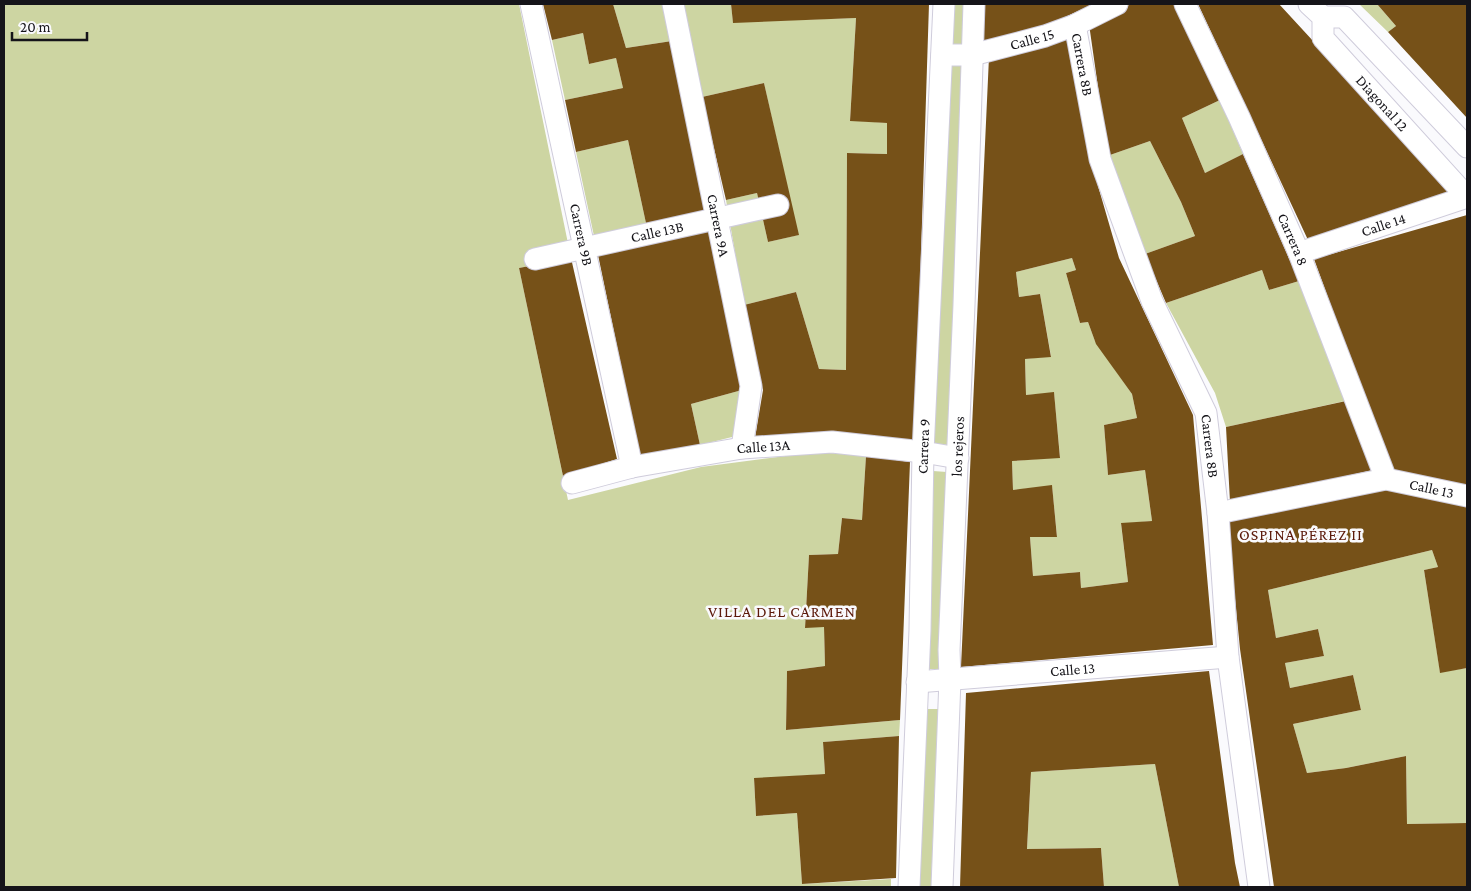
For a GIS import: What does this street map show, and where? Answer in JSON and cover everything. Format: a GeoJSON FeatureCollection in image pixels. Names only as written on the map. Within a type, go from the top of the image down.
{"type":"FeatureCollection","features":[{"type":"Feature","properties":{"kind":"street","name":"Carrera 9B"},"geometry":{"type":"LineString","coordinates":[[531,4],[632,467]]}},
{"type":"Feature","properties":{"kind":"street","name":"Carrera 9A"},"geometry":{"type":"LineString","coordinates":[[673,4],[751,386],[742,448]]}},
{"type":"Feature","properties":{"kind":"street","name":"Carrera 9"},"geometry":{"type":"LineString","coordinates":[[909,887],[920,630],[923,452],[944,4]]}},
{"type":"Feature","properties":{"kind":"street","name":"los rejeros"},"geometry":{"type":"LineString","coordinates":[[942,887],[950,679],[949,650],[958,458],[974,4]]}},
{"type":"Feature","properties":{"kind":"street","name":"Calle 15"},"geometry":{"type":"LineString","coordinates":[[942,55],[972,55],[1045,36],[1075,25],[1117,4]]}},
{"type":"Feature","properties":{"kind":"street","name":"Carrera 8"},"geometry":{"type":"LineString","coordinates":[[1185,4],[1239,117],[1299,253],[1386,479]]}},
{"type":"Feature","properties":{"kind":"street"},"geometry":{"type":"LineString","coordinates":[[1316,11],[1344,17],[1467,147]]}},
{"type":"Feature","properties":{"kind":"street","name":"Diagonal 12"},"geometry":{"type":"LineString","coordinates":[[1316,11],[1324,38],[1467,197]]}},
{"type":"Feature","properties":{"kind":"street","name":"Carrera 8B"},"geometry":{"type":"LineString","coordinates":[[1075,25],[1100,159],[1152,301],[1206,413],[1218,513],[1228,657],[1259,887]]}},
{"type":"Feature","properties":{"kind":"street","name":"Calle 14"},"geometry":{"type":"LineString","coordinates":[[1299,253],[1467,197]]}},
{"type":"Feature","properties":{"kind":"street","name":"Calle 13B"},"geometry":{"type":"LineString","coordinates":[[535,259],[778,205]]}},
{"type":"Feature","properties":{"kind":"street","name":"Calle 13A"},"geometry":{"type":"LineString","coordinates":[[572,483],[632,467],[742,448],[832,442],[923,452],[958,458]]}},
{"type":"Feature","properties":{"kind":"street","name":"Calle 13"},"geometry":{"type":"LineString","coordinates":[[1218,513],[1386,479],[1467,496]]}},
{"type":"Feature","properties":{"kind":"street","name":"Calle 13"},"geometry":{"type":"LineString","coordinates":[[918,682],[1228,657]]}},
{"type":"Feature","properties":{"kind":"green space"},"geometry":{"type":"Polygon","coordinates":[[[4,4],[519,4],[571,258],[519,268],[568,500],[701,467],[817,452],[866,456],[862,520],[842,518],[838,554],[809,555],[805,627],[824,627],[825,666],[787,671],[786,730],[900,720],[899,736],[823,742],[825,774],[754,779],[756,816],[797,813],[802,884],[891,879],[891,887],[4,887],[4,4]]]}},
{"type":"Feature","properties":{"kind":"green space"},"geometry":{"type":"Polygon","coordinates":[[[613,4],[662,4],[672,41],[626,48],[613,4]]]}},
{"type":"Feature","properties":{"kind":"green space"},"geometry":{"type":"Polygon","coordinates":[[[681,4],[731,4],[733,22],[856,18],[850,120],[887,123],[887,154],[847,153],[846,370],[819,369],[796,292],[744,305],[726,200],[757,193],[768,242],[798,235],[764,83],[702,97],[681,4]]]}},
{"type":"Feature","properties":{"kind":"green space"},"geometry":{"type":"Polygon","coordinates":[[[951,4],[965,4],[964,45],[948,45],[951,4]]]}},
{"type":"Feature","properties":{"kind":"green space"},"geometry":{"type":"Polygon","coordinates":[[[1359,4],[1377,4],[1396,26],[1388,32],[1359,4]]]}},
{"type":"Feature","properties":{"kind":"green space"},"geometry":{"type":"Polygon","coordinates":[[[583,33],[589,64],[616,58],[623,88],[565,100],[552,40],[583,33]]]}},
{"type":"Feature","properties":{"kind":"green space"},"geometry":{"type":"Polygon","coordinates":[[[950,63],[963,64],[950,445],[934,444],[950,63]]]}},
{"type":"Feature","properties":{"kind":"green space"},"geometry":{"type":"Polygon","coordinates":[[[1220,100],[1243,154],[1205,173],[1182,118],[1220,100]]]}},
{"type":"Feature","properties":{"kind":"green space"},"geometry":{"type":"Polygon","coordinates":[[[628,140],[649,237],[597,250],[576,152],[628,140]]]}},
{"type":"Feature","properties":{"kind":"green space"},"geometry":{"type":"Polygon","coordinates":[[[1150,141],[1181,202],[1195,236],[1145,254],[1110,155],[1150,141]]]}},
{"type":"Feature","properties":{"kind":"green space"},"geometry":{"type":"Polygon","coordinates":[[[1072,258],[1076,270],[1066,273],[1080,323],[1088,322],[1095,341],[1132,394],[1137,418],[1104,425],[1108,475],[1145,470],[1152,521],[1121,524],[1128,582],[1081,588],[1080,572],[1033,576],[1030,537],[1057,536],[1052,486],[1013,490],[1012,461],[1060,457],[1054,393],[1026,395],[1025,359],[1051,356],[1040,294],[1019,297],[1016,272],[1072,258]]]}},
{"type":"Feature","properties":{"kind":"green space"},"geometry":{"type":"Polygon","coordinates":[[[1262,270],[1269,290],[1299,281],[1345,401],[1226,427],[1215,393],[1166,303],[1262,270]]]}},
{"type":"Feature","properties":{"kind":"green space"},"geometry":{"type":"Polygon","coordinates":[[[742,390],[736,436],[700,445],[691,404],[742,390]]]}},
{"type":"Feature","properties":{"kind":"green space"},"geometry":{"type":"Polygon","coordinates":[[[933,471],[947,472],[940,669],[928,669],[933,471]]]}},
{"type":"Feature","properties":{"kind":"green space"},"geometry":{"type":"Polygon","coordinates":[[[1432,550],[1438,567],[1424,570],[1440,672],[1467,668],[1467,823],[1407,824],[1406,756],[1346,768],[1307,773],[1293,724],[1361,710],[1353,675],[1290,688],[1285,663],[1324,656],[1318,629],[1276,638],[1268,590],[1432,550]]]}},
{"type":"Feature","properties":{"kind":"green space"},"geometry":{"type":"Polygon","coordinates":[[[923,709],[938,709],[931,887],[918,887],[923,709]]]}},
{"type":"Feature","properties":{"kind":"green space"},"geometry":{"type":"Polygon","coordinates":[[[1155,764],[1179,887],[1104,887],[1101,848],[1027,849],[1031,772],[1155,764]]]}},
{"type":"Feature","properties":{"kind":"building"},"geometry":{"type":"Polygon","coordinates":[[[543,4],[613,4],[626,48],[672,41],[742,390],[691,404],[700,445],[640,457],[597,250],[649,237],[628,140],[576,152],[565,100],[623,88],[616,58],[589,64],[583,33],[552,40],[543,4]]]}},
{"type":"Feature","properties":{"kind":"building"},"geometry":{"type":"Polygon","coordinates":[[[731,4],[929,4],[915,441],[755,438],[763,390],[744,305],[796,292],[819,369],[846,370],[847,153],[887,154],[887,123],[850,121],[856,18],[733,23],[731,4]]]}},
{"type":"Feature","properties":{"kind":"building"},"geometry":{"type":"Polygon","coordinates":[[[984,4],[1093,4],[1044,27],[982,42],[984,4]]]}},
{"type":"Feature","properties":{"kind":"building"},"geometry":{"type":"Polygon","coordinates":[[[1131,4],[1174,4],[1220,100],[1182,118],[1205,173],[1243,154],[1299,281],[1269,290],[1262,270],[1166,303],[1145,254],[1195,236],[1181,202],[1150,141],[1110,155],[1102,115],[1089,24],[1131,4]]]}},
{"type":"Feature","properties":{"kind":"building"},"geometry":{"type":"Polygon","coordinates":[[[1198,4],[1279,4],[1454,194],[1308,240],[1198,4]]]}},
{"type":"Feature","properties":{"kind":"building"},"geometry":{"type":"Polygon","coordinates":[[[1377,4],[1467,4],[1467,118],[1388,32],[1396,26],[1377,4]]]}},
{"type":"Feature","properties":{"kind":"building"},"geometry":{"type":"Polygon","coordinates":[[[1067,39],[1089,155],[1119,258],[1193,415],[1213,645],[961,667],[989,57],[1067,39]],[[1072,258],[1016,272],[1019,297],[1040,294],[1051,357],[1025,359],[1026,395],[1054,392],[1060,458],[1012,461],[1013,490],[1052,485],[1057,537],[1030,537],[1033,576],[1080,572],[1081,588],[1128,582],[1121,523],[1152,521],[1145,470],[1108,475],[1104,425],[1137,418],[1132,394],[1096,344],[1088,322],[1080,323],[1066,273],[1076,270],[1072,258]]]}},
{"type":"Feature","properties":{"kind":"building"},"geometry":{"type":"Polygon","coordinates":[[[764,83],[799,235],[768,242],[757,193],[726,200],[702,97],[764,83]]]}},
{"type":"Feature","properties":{"kind":"building"},"geometry":{"type":"Polygon","coordinates":[[[1467,215],[1467,490],[1392,474],[1314,259],[1467,215]]]}},
{"type":"Feature","properties":{"kind":"building"},"geometry":{"type":"Polygon","coordinates":[[[571,258],[617,459],[563,476],[519,268],[571,258]]]}},
{"type":"Feature","properties":{"kind":"building"},"geometry":{"type":"Polygon","coordinates":[[[1346,401],[1373,470],[1230,502],[1226,427],[1346,401]]]}},
{"type":"Feature","properties":{"kind":"building"},"geometry":{"type":"Polygon","coordinates":[[[866,456],[910,462],[900,720],[786,730],[787,671],[825,666],[824,627],[805,628],[809,555],[838,554],[842,518],[862,520],[866,456]]]}},
{"type":"Feature","properties":{"kind":"building"},"geometry":{"type":"Polygon","coordinates":[[[1385,489],[1417,494],[1467,506],[1467,668],[1440,673],[1424,570],[1438,567],[1432,550],[1268,590],[1276,638],[1318,629],[1324,656],[1285,663],[1290,688],[1353,675],[1361,710],[1293,724],[1307,773],[1346,768],[1406,756],[1407,824],[1467,823],[1467,887],[1274,887],[1240,649],[1227,518],[1385,489]]]}},
{"type":"Feature","properties":{"kind":"building"},"geometry":{"type":"Polygon","coordinates":[[[1209,671],[1235,863],[1240,887],[1179,887],[1155,764],[1031,772],[1027,849],[1101,848],[1104,887],[960,887],[966,693],[1209,671]]]}},
{"type":"Feature","properties":{"kind":"building"},"geometry":{"type":"Polygon","coordinates":[[[899,736],[896,878],[802,884],[797,813],[756,816],[754,778],[825,774],[823,742],[899,736]]]}},
{"type":"Feature","properties":{"kind":"district","name":"OSPINA PÉREZ II"},"geometry":{"type":"Point","coordinates":[1301,534]}},
{"type":"Feature","properties":{"kind":"district","name":"VILLA DEL CARMEN"},"geometry":{"type":"Point","coordinates":[782,611]}}]}
